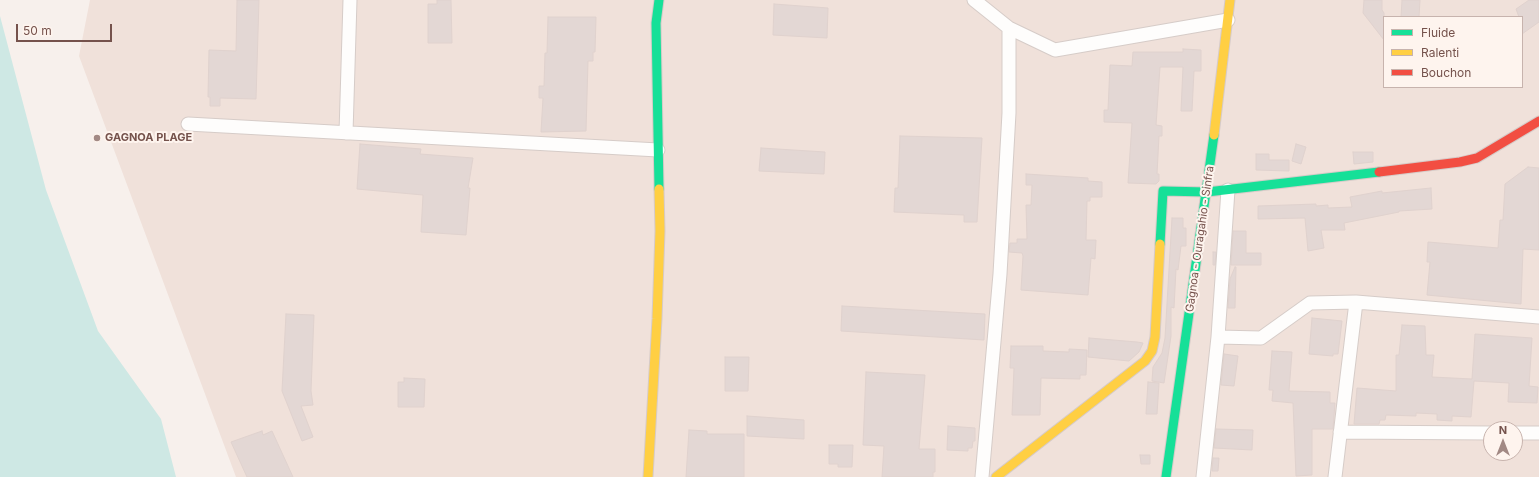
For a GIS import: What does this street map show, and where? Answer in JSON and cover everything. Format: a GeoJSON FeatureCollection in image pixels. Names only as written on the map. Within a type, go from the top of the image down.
{"type":"FeatureCollection","features":[{"type":"Feature","properties":{"kind":"street"},"geometry":{"type":"LineString","coordinates":[[346,133],[350,0]]}},
{"type":"Feature","properties":{"kind":"street"},"geometry":{"type":"LineString","coordinates":[[648,477],[657,319],[660,231],[656,23],[659,0]]}},
{"type":"Feature","properties":{"kind":"street"},"geometry":{"type":"LineString","coordinates":[[974,0],[1009,28],[1055,50],[1228,20]]}},
{"type":"Feature","properties":{"kind":"street","name":"Gagnoa - Ouragahio - Sinfra"},"geometry":{"type":"LineString","coordinates":[[1166,477],[1207,192],[1230,0]]}},
{"type":"Feature","properties":{"kind":"street"},"geometry":{"type":"LineString","coordinates":[[982,477],[1000,274],[1010,113],[1009,28]]}},
{"type":"Feature","properties":{"kind":"street"},"geometry":{"type":"LineString","coordinates":[[996,477],[1133,372],[1145,361],[1152,351],[1163,190],[1207,192],[1228,190],[1477,158],[1539,121]]}},
{"type":"Feature","properties":{"kind":"street"},"geometry":{"type":"LineString","coordinates":[[188,124],[658,150]]}},
{"type":"Feature","properties":{"kind":"street"},"geometry":{"type":"LineString","coordinates":[[1203,477],[1218,337],[1228,190]]}},
{"type":"Feature","properties":{"kind":"street"},"geometry":{"type":"LineString","coordinates":[[1218,337],[1261,338],[1310,303],[1356,302],[1539,316]]}},
{"type":"Feature","properties":{"kind":"street"},"geometry":{"type":"LineString","coordinates":[[1334,477],[1356,302]]}},
{"type":"Feature","properties":{"kind":"street"},"geometry":{"type":"LineString","coordinates":[[1340,432],[1483,433]]}},
{"type":"Feature","properties":{"kind":"street"},"geometry":{"type":"LineString","coordinates":[[1523,433],[1539,433]]}},
{"type":"Feature","properties":{"kind":"shaded area"},"geometry":{"type":"Polygon","coordinates":[[[90,0],[1539,0],[1539,477],[236,477],[79,56],[90,0]]]}},
{"type":"Feature","properties":{"kind":"water"},"geometry":{"type":"Polygon","coordinates":[[[0,16],[46,190],[98,331],[161,419],[176,477],[0,477],[0,16]]]}},
{"type":"Feature","properties":{"kind":"building"},"geometry":{"type":"Polygon","coordinates":[[[237,0],[259,0],[256,99],[220,98],[220,106],[210,106],[210,97],[208,97],[209,50],[236,51],[237,0]]]}},
{"type":"Feature","properties":{"kind":"building"},"geometry":{"type":"Polygon","coordinates":[[[437,0],[451,0],[452,43],[428,43],[428,4],[437,4],[437,0]]]}},
{"type":"Feature","properties":{"kind":"building"},"geometry":{"type":"Polygon","coordinates":[[[1364,0],[1382,0],[1382,10],[1384,13],[1383,39],[1363,13],[1364,0]]]}},
{"type":"Feature","properties":{"kind":"building"},"geometry":{"type":"Polygon","coordinates":[[[1402,0],[1420,0],[1419,16],[1401,16],[1402,0]]]}},
{"type":"Feature","properties":{"kind":"building"},"geometry":{"type":"Polygon","coordinates":[[[1529,0],[1539,0],[1539,22],[1523,33],[1523,16],[1519,16],[1516,9],[1529,0]]]}},
{"type":"Feature","properties":{"kind":"building"},"geometry":{"type":"Polygon","coordinates":[[[774,4],[828,8],[827,38],[773,35],[774,4]]]}},
{"type":"Feature","properties":{"kind":"building"},"geometry":{"type":"Polygon","coordinates":[[[548,17],[596,17],[595,52],[593,52],[593,61],[588,61],[586,131],[541,132],[543,98],[539,98],[539,86],[544,86],[548,17]]]}},
{"type":"Feature","properties":{"kind":"building"},"geometry":{"type":"Polygon","coordinates":[[[1183,49],[1201,50],[1201,71],[1194,71],[1192,111],[1181,111],[1183,67],[1160,67],[1156,125],[1162,126],[1162,136],[1159,136],[1157,174],[1159,174],[1159,181],[1156,184],[1128,183],[1132,123],[1104,122],[1104,110],[1108,110],[1110,65],[1132,66],[1133,52],[1183,52],[1183,49]]]}},
{"type":"Feature","properties":{"kind":"building"},"geometry":{"type":"Polygon","coordinates":[[[900,136],[982,138],[977,222],[964,222],[964,215],[894,212],[895,188],[898,188],[900,136]]]}},
{"type":"Feature","properties":{"kind":"building"},"geometry":{"type":"Polygon","coordinates":[[[360,144],[421,149],[420,154],[473,158],[468,188],[470,188],[466,235],[421,232],[423,195],[357,189],[360,144]]]}},
{"type":"Feature","properties":{"kind":"building"},"geometry":{"type":"Polygon","coordinates":[[[1296,144],[1306,147],[1301,164],[1292,161],[1296,144]]]}},
{"type":"Feature","properties":{"kind":"building"},"geometry":{"type":"Polygon","coordinates":[[[761,148],[825,152],[824,174],[759,171],[761,148]]]}},
{"type":"Feature","properties":{"kind":"building"},"geometry":{"type":"Polygon","coordinates":[[[1353,152],[1373,152],[1373,162],[1354,164],[1353,152]]]}},
{"type":"Feature","properties":{"kind":"building"},"geometry":{"type":"Polygon","coordinates":[[[1256,154],[1269,154],[1269,160],[1289,160],[1289,171],[1256,170],[1256,154]]]}},
{"type":"Feature","properties":{"kind":"building"},"geometry":{"type":"Polygon","coordinates":[[[1528,167],[1539,168],[1539,250],[1523,249],[1521,304],[1427,295],[1430,262],[1427,262],[1428,242],[1498,248],[1500,220],[1503,220],[1505,184],[1528,167]]]}},
{"type":"Feature","properties":{"kind":"building"},"geometry":{"type":"Polygon","coordinates":[[[1026,174],[1088,178],[1088,181],[1102,182],[1102,197],[1090,197],[1090,201],[1087,201],[1086,240],[1096,240],[1095,259],[1091,258],[1088,295],[1021,290],[1023,256],[1022,253],[1009,252],[1010,243],[1017,243],[1017,239],[1027,239],[1026,205],[1031,205],[1032,185],[1026,185],[1026,174]]]}},
{"type":"Feature","properties":{"kind":"building"},"geometry":{"type":"Polygon","coordinates":[[[1431,188],[1432,209],[1399,211],[1344,223],[1345,230],[1321,230],[1324,248],[1308,251],[1305,218],[1258,219],[1258,206],[1316,204],[1316,206],[1328,205],[1328,208],[1352,207],[1350,197],[1382,191],[1382,193],[1431,188]]]}},
{"type":"Feature","properties":{"kind":"building"},"geometry":{"type":"Polygon","coordinates":[[[1172,218],[1183,218],[1183,228],[1186,228],[1186,246],[1181,246],[1178,270],[1176,269],[1174,308],[1171,307],[1171,336],[1164,383],[1152,381],[1153,367],[1162,353],[1165,338],[1172,218]]]}},
{"type":"Feature","properties":{"kind":"building"},"geometry":{"type":"Polygon","coordinates":[[[1233,231],[1246,231],[1246,253],[1261,253],[1261,265],[1231,265],[1233,231]]]}},
{"type":"Feature","properties":{"kind":"building"},"geometry":{"type":"Polygon","coordinates":[[[1213,252],[1216,252],[1215,265],[1213,265],[1213,252]]]}},
{"type":"Feature","properties":{"kind":"building"},"geometry":{"type":"Polygon","coordinates":[[[1235,267],[1235,308],[1228,308],[1230,279],[1235,267]]]}},
{"type":"Feature","properties":{"kind":"building"},"geometry":{"type":"Polygon","coordinates":[[[842,306],[985,314],[984,340],[841,331],[842,306]]]}},
{"type":"Feature","properties":{"kind":"building"},"geometry":{"type":"Polygon","coordinates":[[[286,314],[314,315],[311,391],[313,405],[301,406],[313,437],[302,441],[282,391],[286,314]]]}},
{"type":"Feature","properties":{"kind":"building"},"geometry":{"type":"Polygon","coordinates":[[[1312,318],[1342,321],[1338,354],[1333,354],[1333,356],[1309,354],[1312,318]]]}},
{"type":"Feature","properties":{"kind":"building"},"geometry":{"type":"Polygon","coordinates":[[[1402,325],[1425,326],[1426,355],[1434,355],[1432,377],[1472,379],[1475,334],[1532,338],[1529,386],[1538,387],[1537,403],[1508,402],[1509,383],[1474,381],[1471,417],[1452,416],[1452,421],[1437,420],[1437,414],[1416,413],[1416,416],[1386,415],[1385,420],[1380,420],[1379,424],[1354,424],[1357,388],[1396,391],[1396,355],[1399,355],[1402,325]]]}},
{"type":"Feature","properties":{"kind":"building"},"geometry":{"type":"Polygon","coordinates":[[[1089,338],[1143,343],[1139,352],[1129,361],[1088,357],[1089,338]]]}},
{"type":"Feature","properties":{"kind":"building"},"geometry":{"type":"Polygon","coordinates":[[[1011,346],[1043,346],[1043,351],[1069,352],[1069,349],[1087,350],[1086,375],[1080,375],[1080,379],[1041,378],[1040,415],[1012,415],[1014,368],[1010,368],[1011,346]]]}},
{"type":"Feature","properties":{"kind":"building"},"geometry":{"type":"Polygon","coordinates":[[[1272,351],[1292,352],[1289,391],[1330,392],[1330,403],[1335,403],[1333,429],[1312,429],[1312,475],[1296,476],[1293,403],[1272,401],[1273,390],[1269,390],[1272,351]]]}},
{"type":"Feature","properties":{"kind":"building"},"geometry":{"type":"Polygon","coordinates":[[[1224,354],[1238,356],[1234,386],[1221,385],[1224,354]]]}},
{"type":"Feature","properties":{"kind":"building"},"geometry":{"type":"Polygon","coordinates":[[[725,357],[749,357],[748,391],[725,391],[725,357]]]}},
{"type":"Feature","properties":{"kind":"building"},"geometry":{"type":"Polygon","coordinates":[[[866,372],[925,375],[919,449],[935,449],[935,472],[933,472],[933,477],[882,477],[884,446],[863,445],[866,372]]]}},
{"type":"Feature","properties":{"kind":"building"},"geometry":{"type":"Polygon","coordinates":[[[404,378],[425,379],[424,407],[398,407],[398,382],[404,382],[404,378]]]}},
{"type":"Feature","properties":{"kind":"building"},"geometry":{"type":"Polygon","coordinates":[[[1148,382],[1159,383],[1157,414],[1146,414],[1148,382]]]}},
{"type":"Feature","properties":{"kind":"building"},"geometry":{"type":"Polygon","coordinates":[[[747,416],[804,420],[804,439],[747,436],[747,416]]]}},
{"type":"Feature","properties":{"kind":"building"},"geometry":{"type":"Polygon","coordinates":[[[948,426],[975,428],[975,441],[973,441],[972,448],[968,448],[968,451],[947,450],[948,426]]]}},
{"type":"Feature","properties":{"kind":"building"},"geometry":{"type":"Polygon","coordinates":[[[1216,429],[1253,430],[1252,450],[1214,448],[1216,429]]]}},
{"type":"Feature","properties":{"kind":"building"},"geometry":{"type":"Polygon","coordinates":[[[689,430],[707,431],[707,434],[744,434],[744,477],[686,477],[689,430]]]}},
{"type":"Feature","properties":{"kind":"building"},"geometry":{"type":"Polygon","coordinates":[[[262,431],[263,435],[272,431],[293,477],[247,477],[231,442],[262,431]]]}},
{"type":"Feature","properties":{"kind":"building"},"geometry":{"type":"Polygon","coordinates":[[[829,445],[853,445],[852,467],[838,467],[838,464],[829,464],[829,445]]]}},
{"type":"Feature","properties":{"kind":"building"},"geometry":{"type":"Polygon","coordinates":[[[1140,455],[1150,455],[1150,464],[1141,464],[1140,455]]]}},
{"type":"Feature","properties":{"kind":"building"},"geometry":{"type":"Polygon","coordinates":[[[1213,458],[1219,458],[1218,471],[1212,471],[1213,458]]]}},
{"type":"Feature","properties":{"kind":"traffic: fast"},"geometry":{"type":"LineString","coordinates":[[659,0],[656,23],[659,189]]}},
{"type":"Feature","properties":{"kind":"traffic: fast"},"geometry":{"type":"LineString","coordinates":[[1166,477],[1214,135]]}},
{"type":"Feature","properties":{"kind":"traffic: fast"},"geometry":{"type":"LineString","coordinates":[[1160,244],[1163,191],[1207,192],[1379,172]]}},
{"type":"Feature","properties":{"kind":"traffic: slow"},"geometry":{"type":"LineString","coordinates":[[1214,135],[1230,0]]}},
{"type":"Feature","properties":{"kind":"traffic: slow"},"geometry":{"type":"LineString","coordinates":[[648,477],[657,319],[660,231],[659,189]]}},
{"type":"Feature","properties":{"kind":"traffic: slow"},"geometry":{"type":"LineString","coordinates":[[996,477],[1145,361],[1152,351],[1155,337],[1160,244]]}},
{"type":"Feature","properties":{"kind":"traffic: jam"},"geometry":{"type":"LineString","coordinates":[[1379,172],[1460,162],[1477,158],[1539,121]]}},
{"type":"Feature","properties":{"kind":"place","name":"GAGNOA PLAGE"},"geometry":{"type":"Point","coordinates":[97,138]}}]}
